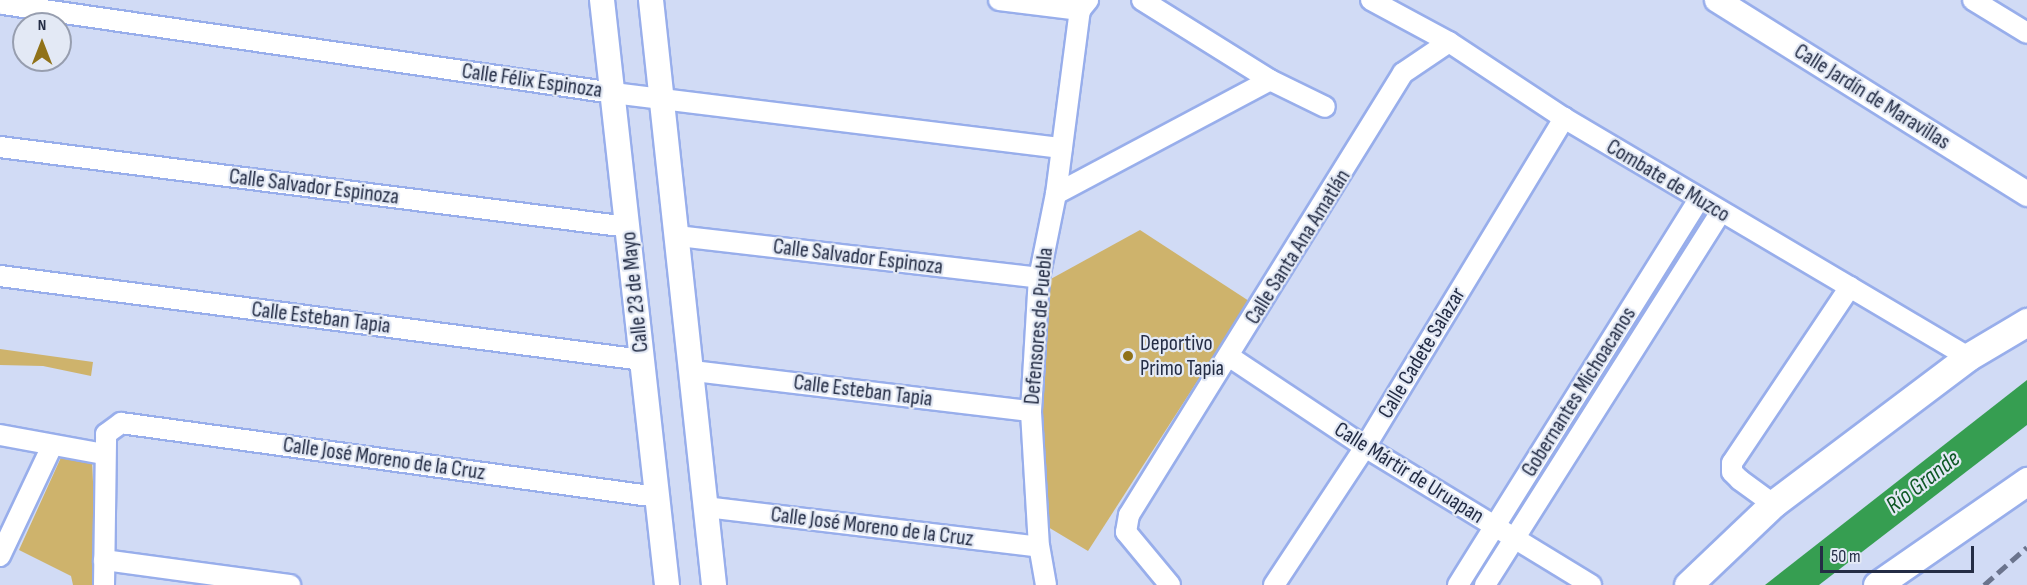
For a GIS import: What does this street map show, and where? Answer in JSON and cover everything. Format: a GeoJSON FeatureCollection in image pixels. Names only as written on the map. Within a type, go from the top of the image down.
{"type":"FeatureCollection","features":[{"type":"Feature","properties":{"kind":"main road"},"geometry":{"type":"LineString","coordinates":[[1688,585],[1773,504],[1968,357],[2027,322]]}},
{"type":"Feature","properties":{"kind":"main road"},"geometry":{"type":"LineString","coordinates":[[1877,585],[2027,482]]}},
{"type":"Feature","properties":{"kind":"street","name":"Calle 23 de Mayo"},"geometry":{"type":"LineString","coordinates":[[602,0],[667,585]]}},
{"type":"Feature","properties":{"kind":"street"},"geometry":{"type":"LineString","coordinates":[[651,0],[694,371],[714,585]]}},
{"type":"Feature","properties":{"kind":"street"},"geometry":{"type":"LineString","coordinates":[[999,0],[1084,5]]}},
{"type":"Feature","properties":{"kind":"street"},"geometry":{"type":"LineString","coordinates":[[1142,0],[1270,80],[1325,107]]}},
{"type":"Feature","properties":{"kind":"street","name":"Combate de Muzco"},"geometry":{"type":"LineString","coordinates":[[1371,0],[1449,42],[1564,118],[1968,357]]}},
{"type":"Feature","properties":{"kind":"street","name":"Calle Jardín de Maravillas"},"geometry":{"type":"LineString","coordinates":[[1717,0],[2027,194]]}},
{"type":"Feature","properties":{"kind":"street"},"geometry":{"type":"LineString","coordinates":[[1973,0],[2027,33]]}},
{"type":"Feature","properties":{"kind":"street","name":"Calle Félix Espinoza"},"geometry":{"type":"LineString","coordinates":[[2,5],[613,93],[663,97],[1062,148]]}},
{"type":"Feature","properties":{"kind":"street","name":"Defensores de Puebla"},"geometry":{"type":"LineString","coordinates":[[1046,585],[1039,547],[1031,411],[1039,278],[1056,194],[1084,5]]}},
{"type":"Feature","properties":{"kind":"street","name":"Calle Santa Ana Amatlán"},"geometry":{"type":"LineString","coordinates":[[1170,585],[1126,532],[1129,515],[1230,357],[1403,74],[1449,42]]}},
{"type":"Feature","properties":{"kind":"street"},"geometry":{"type":"LineString","coordinates":[[1056,194],[1270,80]]}},
{"type":"Feature","properties":{"kind":"street","name":"Calle Cadete Salazar"},"geometry":{"type":"LineString","coordinates":[[1274,585],[1365,447],[1564,118]]}},
{"type":"Feature","properties":{"kind":"street","name":"Calle Salvador Espinoza"},"geometry":{"type":"LineString","coordinates":[[0,147],[628,227]]}},
{"type":"Feature","properties":{"kind":"street","name":"Gobernantes Michoacanos"},"geometry":{"type":"LineString","coordinates":[[1458,585],[1699,199]]}},
{"type":"Feature","properties":{"kind":"street","name":"Gobernantes Michoacanos"},"geometry":{"type":"LineString","coordinates":[[1485,585],[1721,212]]}},
{"type":"Feature","properties":{"kind":"street","name":"Calle Salvador Espinoza"},"geometry":{"type":"LineString","coordinates":[[678,236],[1039,278]]}},
{"type":"Feature","properties":{"kind":"street","name":"Calle Esteban Tapia"},"geometry":{"type":"LineString","coordinates":[[0,276],[642,360]]}},
{"type":"Feature","properties":{"kind":"street"},"geometry":{"type":"LineString","coordinates":[[1773,504],[1732,472],[1732,463],[1850,287]]}},
{"type":"Feature","properties":{"kind":"street","name":"Calle Mártir de Uruapan"},"geometry":{"type":"LineString","coordinates":[[1230,357],[1365,447],[1591,585]]}},
{"type":"Feature","properties":{"kind":"street","name":"Calle Esteban Tapia"},"geometry":{"type":"LineString","coordinates":[[694,371],[1031,411]]}},
{"type":"Feature","properties":{"kind":"street","name":"Calle José Moreno de la Cruz"},"geometry":{"type":"LineString","coordinates":[[104,454],[106,434],[111,428],[121,423],[657,497]]}},
{"type":"Feature","properties":{"kind":"street"},"geometry":{"type":"LineString","coordinates":[[0,435],[104,454],[104,585]]}},
{"type":"Feature","properties":{"kind":"street"},"geometry":{"type":"LineString","coordinates":[[0,556],[52,446]]}},
{"type":"Feature","properties":{"kind":"street","name":"Calle José Moreno de la Cruz"},"geometry":{"type":"LineString","coordinates":[[706,507],[1039,547]]}},
{"type":"Feature","properties":{"kind":"street"},"geometry":{"type":"LineString","coordinates":[[104,560],[290,585]]}},
{"type":"Feature","properties":{"kind":"shaded area","name":"Deportivo Primo Tapia"},"geometry":{"type":"Polygon","coordinates":[[[1140,230],[1249,301],[1088,551],[1043,524],[1038,411],[1049,280],[1140,230]]]}},
{"type":"Feature","properties":{"kind":"shaded area"},"geometry":{"type":"Polygon","coordinates":[[[0,349],[93,362],[91,376],[43,366],[0,365],[0,349]]]}},
{"type":"Feature","properties":{"kind":"shaded area"},"geometry":{"type":"Polygon","coordinates":[[[63,453],[92,461],[98,585],[73,585],[71,576],[19,550],[63,453]]]}},
{"type":"Feature","properties":{"kind":"water","name":"Río Grande"},"geometry":{"type":"Polygon","coordinates":[[[2027,380],[2027,425],[1819,585],[1765,585],[2027,380]]]}},
{"type":"Feature","properties":{"kind":"railway"},"geometry":{"type":"LineString","coordinates":[[1984,585],[2027,547]]}},
{"type":"Feature","properties":{"kind":"place","name":"Deportivo Primo Tapia"},"geometry":{"type":"Point","coordinates":[1128,356]}}]}
